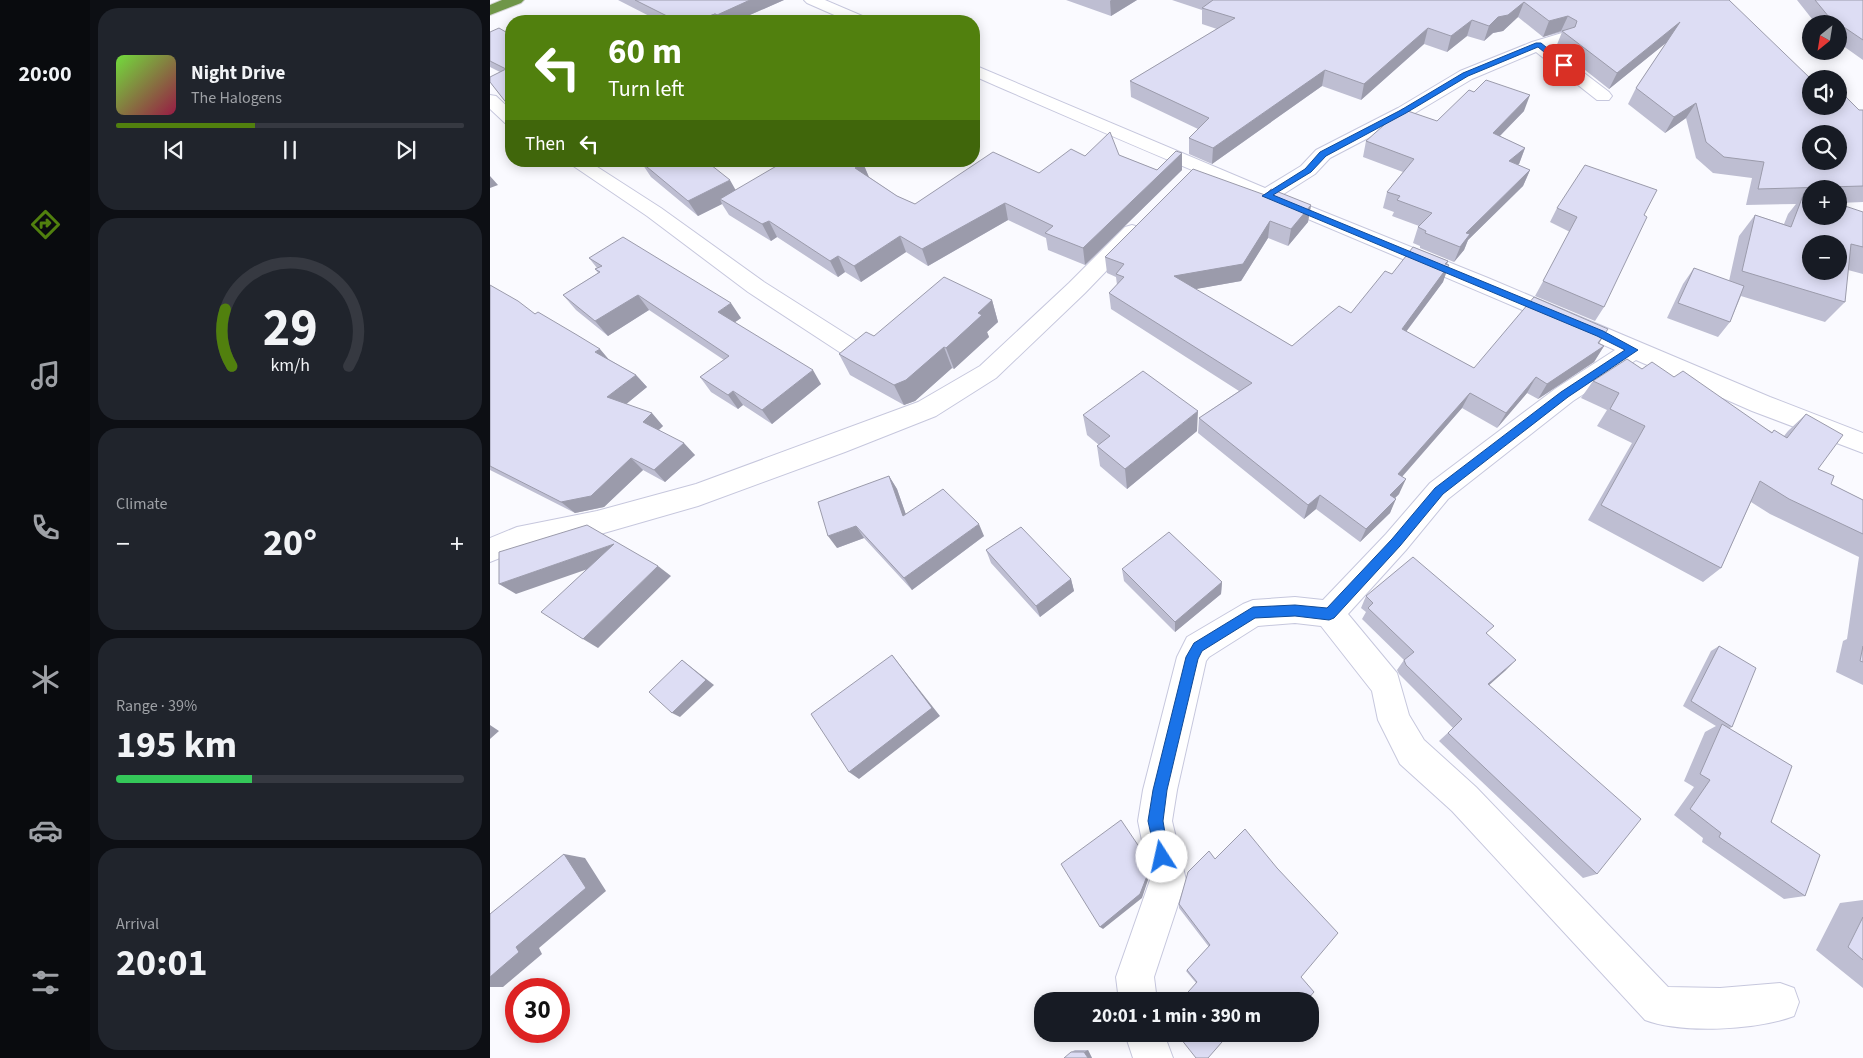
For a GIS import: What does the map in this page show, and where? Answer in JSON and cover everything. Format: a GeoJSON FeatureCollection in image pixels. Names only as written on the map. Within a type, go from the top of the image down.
{"type":"FeatureCollection","features":[{"type":"Feature","properties":{"kind":"highway"},"geometry":{"type":"LineString","coordinates":[[490,10],[516,0]]}},
{"type":"Feature","properties":{"kind":"street"},"geometry":{"type":"LineString","coordinates":[[812,0],[848,15]]}},
{"type":"Feature","properties":{"kind":"street"},"geometry":{"type":"LineString","coordinates":[[830,7],[844,0]]}},
{"type":"Feature","properties":{"kind":"street"},"geometry":{"type":"LineString","coordinates":[[1266,196],[1308,170],[1323,154],[1404,112],[1466,75],[1538,45],[1562,38]]}},
{"type":"Feature","properties":{"kind":"street"},"geometry":{"type":"LineString","coordinates":[[1538,45],[1603,96]]}},
{"type":"Feature","properties":{"kind":"street"},"geometry":{"type":"LineString","coordinates":[[980,73],[1190,175],[1266,196],[1480,283],[1600,333],[1633,350],[1863,444]]}},
{"type":"Feature","properties":{"kind":"street"},"geometry":{"type":"LineString","coordinates":[[490,100],[505,114]]}},
{"type":"Feature","properties":{"kind":"street"},"geometry":{"type":"LineString","coordinates":[[584,167],[654,212],[756,287],[850,346]]}},
{"type":"Feature","properties":{"kind":"street"},"geometry":{"type":"LineString","coordinates":[[490,550],[516,539],[597,523],[698,495],[836,445],[927,409],[988,372],[1077,288],[1148,217]]}},
{"type":"Feature","properties":{"kind":"street"},"geometry":{"type":"LineString","coordinates":[[1329,614],[1396,542],[1439,491],[1564,395],[1633,350]]}},
{"type":"Feature","properties":{"kind":"street"},"geometry":{"type":"LineString","coordinates":[[1137,992],[1135,977],[1168,880],[1156,821],[1160,790],[1192,657],[1198,647],[1253,613],[1295,610],[1329,614],[1386,684],[1394,720],[1412,752],[1464,800],[1659,1006],[1698,1010],[1746,1007],[1780,1002]]}},
{"type":"Feature","properties":{"kind":"street"},"geometry":{"type":"LineString","coordinates":[[1148,1042],[1153,1058]]}},
{"type":"Feature","properties":{"kind":"building"},"geometry":{"type":"Polygon","coordinates":[[[635,0],[750,0],[717,15],[665,15],[635,0]]]}},
{"type":"Feature","properties":{"kind":"building"},"geometry":{"type":"Polygon","coordinates":[[[1213,0],[1729,0],[1802,70],[1802,115],[1847,115],[1847,98],[1859,110],[1863,110],[1863,186],[1847,186],[1847,180],[1802,180],[1802,188],[1758,189],[1764,162],[1724,157],[1706,142],[1696,103],[1674,117],[1636,88],[1680,22],[1617,73],[1562,31],[1575,27],[1577,21],[1568,16],[1549,21],[1524,2],[1508,15],[1498,17],[1489,26],[1472,20],[1451,36],[1428,28],[1364,84],[1325,70],[1213,148],[1189,138],[1209,118],[1130,81],[1235,18],[1202,8],[1213,0]]]}},
{"type":"Feature","properties":{"kind":"building"},"geometry":{"type":"Polygon","coordinates":[[[1815,0],[1863,0],[1863,40],[1848,30],[1848,15],[1827,15],[1815,0]]]}},
{"type":"Feature","properties":{"kind":"building"},"geometry":{"type":"Polygon","coordinates":[[[499,28],[505,32],[505,68],[490,61],[490,32],[499,28]]]}},
{"type":"Feature","properties":{"kind":"building"},"geometry":{"type":"Polygon","coordinates":[[[505,70],[505,101],[490,82],[490,77],[505,70]]]}},
{"type":"Feature","properties":{"kind":"building"},"geometry":{"type":"Polygon","coordinates":[[[1486,80],[1530,95],[1493,133],[1525,148],[1509,161],[1530,170],[1466,233],[1470,234],[1460,247],[1425,233],[1426,231],[1418,227],[1432,213],[1397,200],[1400,196],[1387,192],[1414,159],[1366,141],[1402,109],[1437,121],[1469,90],[1474,92],[1486,80]]]}},
{"type":"Feature","properties":{"kind":"building"},"geometry":{"type":"Polygon","coordinates":[[[1110,132],[1119,155],[1157,170],[1176,151],[1182,153],[1083,248],[1045,233],[1053,226],[1005,203],[922,249],[900,236],[854,266],[838,256],[830,261],[769,221],[762,224],[720,199],[775,167],[857,167],[855,168],[897,196],[915,204],[970,167],[980,167],[980,161],[993,152],[1039,173],[1071,149],[1085,156],[1110,132]]]}},
{"type":"Feature","properties":{"kind":"building"},"geometry":{"type":"Polygon","coordinates":[[[1585,165],[1657,190],[1644,215],[1647,217],[1604,307],[1543,281],[1577,217],[1557,208],[1585,165]]]}},
{"type":"Feature","properties":{"kind":"building"},"geometry":{"type":"Polygon","coordinates":[[[647,167],[714,167],[730,180],[688,201],[647,167]]]}},
{"type":"Feature","properties":{"kind":"building"},"geometry":{"type":"Polygon","coordinates":[[[1193,169],[1265,195],[1271,189],[1311,205],[1291,229],[1270,221],[1243,264],[1174,276],[1292,346],[1339,306],[1351,313],[1385,271],[1392,274],[1413,247],[1448,261],[1445,264],[1449,265],[1402,329],[1474,368],[1534,297],[1608,329],[1598,343],[1604,346],[1547,384],[1536,377],[1506,413],[1470,393],[1398,474],[1406,479],[1390,495],[1396,499],[1366,529],[1320,495],[1308,505],[1199,418],[1252,383],[1109,293],[1124,277],[1116,274],[1124,264],[1105,257],[1193,169]]]}},
{"type":"Feature","properties":{"kind":"building"},"geometry":{"type":"Polygon","coordinates":[[[1802,198],[1802,225],[1847,225],[1847,207],[1863,212],[1863,247],[1851,244],[1845,302],[1742,271],[1755,215],[1791,227],[1802,198]]]}},
{"type":"Feature","properties":{"kind":"building"},"geometry":{"type":"Polygon","coordinates":[[[623,237],[731,303],[718,312],[813,370],[762,410],[733,391],[728,395],[700,377],[729,356],[638,295],[595,321],[563,295],[600,272],[595,269],[602,266],[589,258],[623,237]]]}},
{"type":"Feature","properties":{"kind":"building"},"geometry":{"type":"Polygon","coordinates":[[[1694,268],[1744,286],[1730,322],[1678,303],[1694,268]]]}},
{"type":"Feature","properties":{"kind":"building"},"geometry":{"type":"Polygon","coordinates":[[[944,277],[992,300],[978,313],[982,315],[946,348],[944,347],[906,380],[894,385],[839,354],[866,332],[874,336],[944,277]]]}},
{"type":"Feature","properties":{"kind":"building"},"geometry":{"type":"Polygon","coordinates":[[[490,285],[518,301],[535,314],[538,312],[600,349],[595,352],[636,375],[607,397],[652,413],[643,422],[684,443],[654,470],[631,458],[591,496],[561,502],[490,466],[490,285]]]}},
{"type":"Feature","properties":{"kind":"building"},"geometry":{"type":"Polygon","coordinates":[[[1627,359],[1642,369],[1652,362],[1674,377],[1683,371],[1772,433],[1774,430],[1787,438],[1806,414],[1843,435],[1818,469],[1834,476],[1831,484],[1863,500],[1863,534],[1789,499],[1760,481],[1721,568],[1601,505],[1645,426],[1610,409],[1619,393],[1593,381],[1627,359]]]}},
{"type":"Feature","properties":{"kind":"building"},"geometry":{"type":"Polygon","coordinates":[[[1143,371],[1198,411],[1125,469],[1097,446],[1110,436],[1083,415],[1143,371]]]}},
{"type":"Feature","properties":{"kind":"building"},"geometry":{"type":"Polygon","coordinates":[[[889,476],[903,516],[943,489],[979,524],[904,578],[856,526],[828,536],[818,502],[889,476]]]}},
{"type":"Feature","properties":{"kind":"building"},"geometry":{"type":"Polygon","coordinates":[[[587,525],[658,566],[583,639],[541,612],[614,544],[499,584],[499,552],[587,525]]]}},
{"type":"Feature","properties":{"kind":"building"},"geometry":{"type":"Polygon","coordinates":[[[1021,527],[1071,579],[1036,606],[986,550],[1021,527]]]}},
{"type":"Feature","properties":{"kind":"building"},"geometry":{"type":"Polygon","coordinates":[[[1169,532],[1222,582],[1175,622],[1122,569],[1169,532]]]}},
{"type":"Feature","properties":{"kind":"building"},"geometry":{"type":"Polygon","coordinates":[[[1413,557],[1494,626],[1486,633],[1516,660],[1488,684],[1641,819],[1597,874],[1448,733],[1462,719],[1406,665],[1404,660],[1414,652],[1368,608],[1373,603],[1366,596],[1413,557]]]}},
{"type":"Feature","properties":{"kind":"building"},"geometry":{"type":"Polygon","coordinates":[[[1719,646],[1756,668],[1732,727],[1691,701],[1719,646]]]}},
{"type":"Feature","properties":{"kind":"building"},"geometry":{"type":"Polygon","coordinates":[[[1863,646],[1863,662],[1860,661],[1863,646]]]}},
{"type":"Feature","properties":{"kind":"building"},"geometry":{"type":"Polygon","coordinates":[[[892,655],[932,708],[849,772],[811,714],[892,655]]]}},
{"type":"Feature","properties":{"kind":"building"},"geometry":{"type":"Polygon","coordinates":[[[682,660],[706,680],[672,713],[649,692],[682,660]]]}},
{"type":"Feature","properties":{"kind":"building"},"geometry":{"type":"Polygon","coordinates":[[[1722,724],[1792,766],[1771,822],[1820,855],[1805,896],[1719,837],[1721,833],[1690,809],[1710,780],[1700,774],[1722,724]]]}},
{"type":"Feature","properties":{"kind":"building"},"geometry":{"type":"Polygon","coordinates":[[[1121,820],[1142,851],[1147,876],[1140,894],[1100,927],[1061,864],[1121,820]]]}},
{"type":"Feature","properties":{"kind":"building"},"geometry":{"type":"Polygon","coordinates":[[[1245,829],[1277,868],[1338,933],[1301,977],[1314,992],[1188,992],[1197,982],[1187,970],[1210,945],[1179,904],[1188,872],[1209,851],[1215,859],[1245,829]]]}},
{"type":"Feature","properties":{"kind":"building"},"geometry":{"type":"Polygon","coordinates":[[[564,854],[586,888],[516,947],[519,952],[490,977],[490,914],[564,854]]]}},
{"type":"Feature","properties":{"kind":"building"},"geometry":{"type":"Polygon","coordinates":[[[1863,917],[1863,960],[1848,947],[1863,917]]]}},
{"type":"Feature","properties":{"kind":"building"},"geometry":{"type":"Polygon","coordinates":[[[1183,1042],[1222,1042],[1208,1058],[1196,1058],[1183,1042]]]}},
{"type":"Feature","properties":{"kind":"building"},"geometry":{"type":"Polygon","coordinates":[[[1071,1052],[1084,1052],[1088,1058],[1064,1058],[1071,1052]]]}},
{"type":"Feature","properties":{"kind":"route"},"geometry":{"type":"LineString","coordinates":[[1162,857],[1156,821],[1160,790],[1192,657],[1198,647],[1223,629],[1253,613],[1295,610],[1329,614],[1396,542],[1439,491],[1564,395],[1633,350],[1600,333],[1266,196],[1308,170],[1323,154],[1404,112],[1466,75],[1499,60],[1538,45],[1564,65]]}}]}
